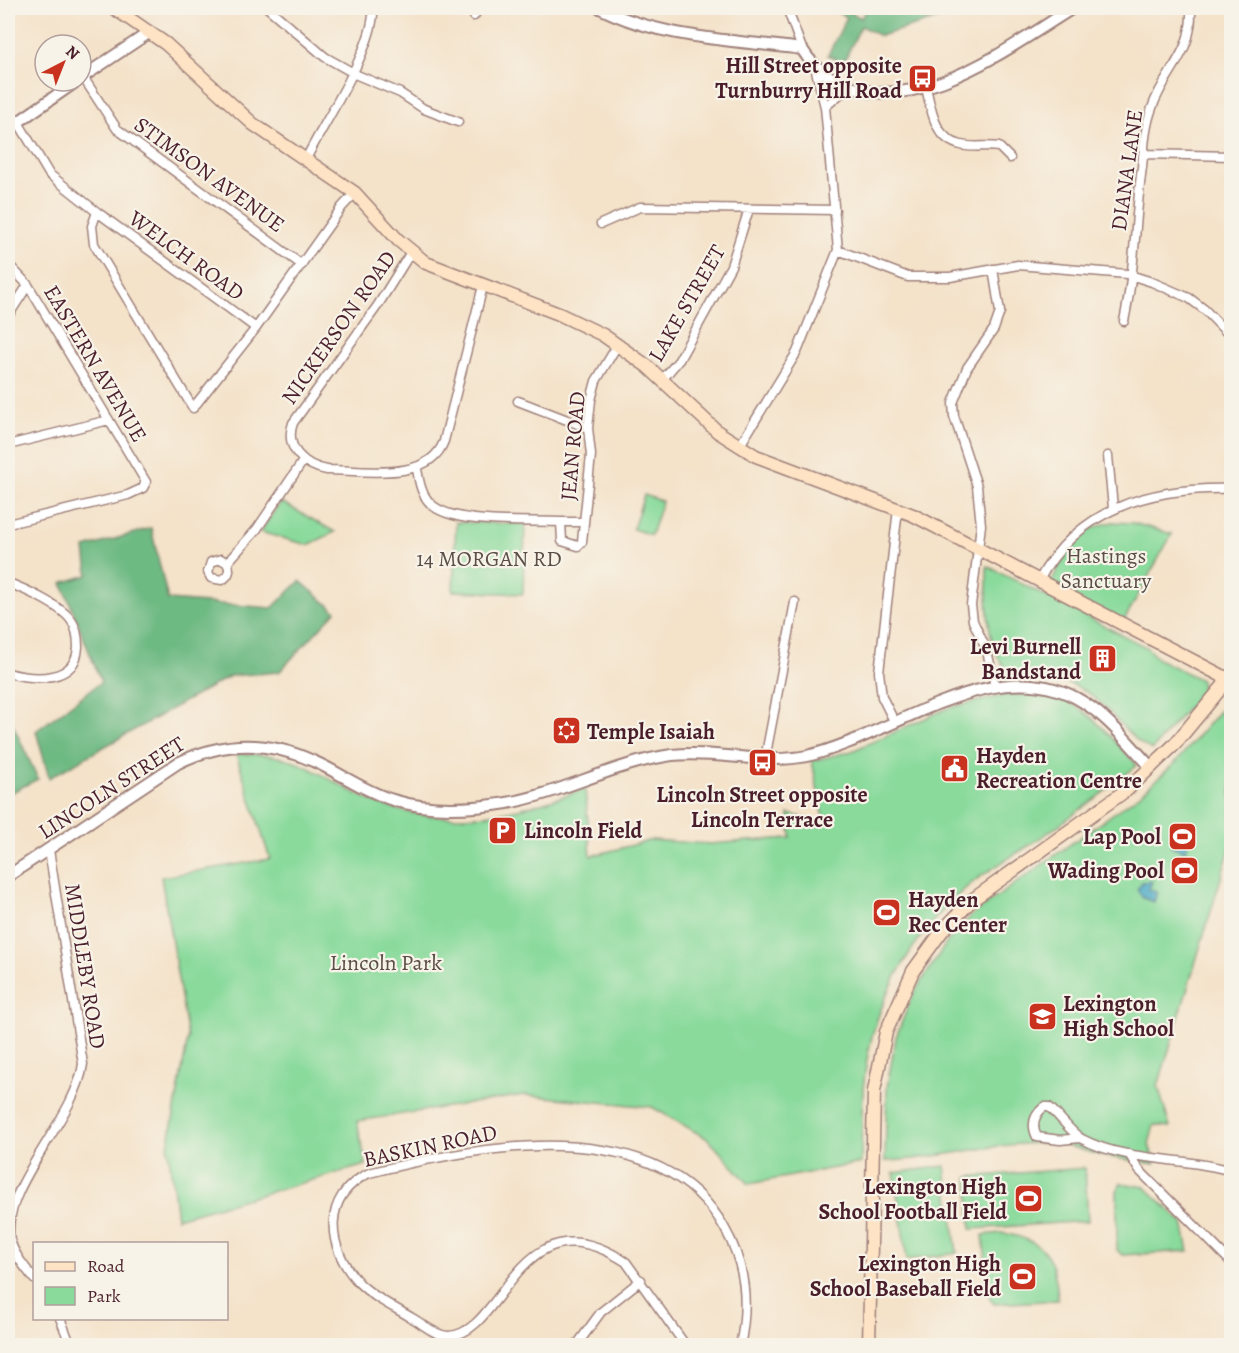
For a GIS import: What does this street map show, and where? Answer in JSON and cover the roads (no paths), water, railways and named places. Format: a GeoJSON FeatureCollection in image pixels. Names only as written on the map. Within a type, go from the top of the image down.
{"type":"FeatureCollection","features":[{"type":"Feature","properties":{"kind":"main road"},"geometry":{"type":"LineString","coordinates":[[114,8],[150,32],[253,124],[355,193],[411,252],[442,270],[567,318],[618,344],[662,380],[718,432],[739,447],[898,508],[1038,582],[1230,678],[1175,744],[1128,789],[972,900],[942,931],[913,971],[885,1032],[874,1091],[869,1346]]}},
{"type":"Feature","properties":{"kind":"street"},"geometry":{"type":"LineString","coordinates":[[268,8],[317,51],[351,72],[400,93],[424,109],[458,122]]}},
{"type":"Feature","properties":{"kind":"street"},"geometry":{"type":"LineString","coordinates":[[306,159],[366,46],[373,8]]}},
{"type":"Feature","properties":{"kind":"street"},"geometry":{"type":"LineString","coordinates":[[474,16],[479,8]]}},
{"type":"Feature","properties":{"kind":"street"},"geometry":{"type":"LineString","coordinates":[[600,8],[653,27],[802,49]]}},
{"type":"Feature","properties":{"kind":"street"},"geometry":{"type":"LineString","coordinates":[[787,8],[802,49],[815,66],[854,88],[881,91],[926,87],[969,71],[1073,8]]}},
{"type":"Feature","properties":{"kind":"street","name":"DIANA LANE"},"geometry":{"type":"LineString","coordinates":[[1124,321],[1143,154],[1152,108],[1191,33],[1191,8]]}},
{"type":"Feature","properties":{"kind":"street"},"geometry":{"type":"LineString","coordinates":[[93,70],[150,32]]}},
{"type":"Feature","properties":{"kind":"street"},"geometry":{"type":"LineString","coordinates":[[739,447],[795,356],[821,298],[838,250],[825,107],[815,66]]}},
{"type":"Feature","properties":{"kind":"street"},"geometry":{"type":"LineString","coordinates":[[926,87],[935,121],[948,140],[960,145],[999,147],[1010,158]]}},
{"type":"Feature","properties":{"kind":"street"},"geometry":{"type":"LineString","coordinates":[[825,107],[840,94],[854,88]]}},
{"type":"Feature","properties":{"kind":"street"},"geometry":{"type":"LineString","coordinates":[[8,129],[60,93]]}},
{"type":"Feature","properties":{"kind":"street","name":"STIMSON AVENUE"},"geometry":{"type":"LineString","coordinates":[[90,93],[117,129],[302,264]]}},
{"type":"Feature","properties":{"kind":"street","name":"WELCH ROAD"},"geometry":{"type":"LineString","coordinates":[[18,122],[49,174],[97,212],[256,328]]}},
{"type":"Feature","properties":{"kind":"street"},"geometry":{"type":"LineString","coordinates":[[1143,154],[1232,156]]}},
{"type":"Feature","properties":{"kind":"street"},"geometry":{"type":"LineString","coordinates":[[97,212],[92,226],[94,244],[192,408],[256,328],[342,207],[355,193]]}},
{"type":"Feature","properties":{"kind":"street"},"geometry":{"type":"LineString","coordinates":[[602,224],[640,207],[836,210]]}},
{"type":"Feature","properties":{"kind":"street","name":"LAKE STREET"},"geometry":{"type":"LineString","coordinates":[[662,380],[680,360],[731,266],[749,209]]}},
{"type":"Feature","properties":{"kind":"street"},"geometry":{"type":"LineString","coordinates":[[838,250],[908,277],[950,277],[1018,265],[1131,275],[1189,298],[1205,310],[1232,338]]}},
{"type":"Feature","properties":{"kind":"street","name":"NICKERSON ROAD"},"geometry":{"type":"LineString","coordinates":[[303,461],[291,439],[293,423],[378,305],[411,252]]}},
{"type":"Feature","properties":{"kind":"street","name":"EASTERN AVENUE"},"geometry":{"type":"LineString","coordinates":[[8,264],[28,285],[146,482],[144,486],[128,495],[8,524]]}},
{"type":"Feature","properties":{"kind":"street"},"geometry":{"type":"LineString","coordinates":[[993,269],[1000,312],[994,328],[967,368],[953,404],[954,416],[977,486],[981,525],[971,605],[973,621],[987,651],[995,686]]}},
{"type":"Feature","properties":{"kind":"street"},"geometry":{"type":"LineString","coordinates":[[8,316],[28,285]]}},
{"type":"Feature","properties":{"kind":"street"},"geometry":{"type":"LineString","coordinates":[[227,562],[257,529],[303,461],[327,470],[417,469],[434,459],[442,448],[483,286]]}},
{"type":"Feature","properties":{"kind":"street","name":"JEAN ROAD"},"geometry":{"type":"LineString","coordinates":[[584,522],[561,522],[562,541],[578,546],[582,542],[591,455],[588,428],[596,381],[618,344]]}},
{"type":"Feature","properties":{"kind":"street"},"geometry":{"type":"LineString","coordinates":[[518,401],[588,428]]}},
{"type":"Feature","properties":{"kind":"street"},"geometry":{"type":"LineString","coordinates":[[8,445],[109,420]]}},
{"type":"Feature","properties":{"kind":"street"},"geometry":{"type":"LineString","coordinates":[[1108,456],[1113,508]]}},
{"type":"Feature","properties":{"kind":"street"},"geometry":{"type":"LineString","coordinates":[[417,469],[425,498],[436,509],[449,514],[561,522]]}},
{"type":"Feature","properties":{"kind":"street"},"geometry":{"type":"LineString","coordinates":[[1038,582],[1060,547],[1113,508],[1173,492],[1232,489]]}},
{"type":"Feature","properties":{"kind":"street"},"geometry":{"type":"LineString","coordinates":[[895,723],[882,697],[879,670],[898,508]]}},
{"type":"Feature","properties":{"kind":"street"},"geometry":{"type":"LineString","coordinates":[[8,583],[63,612],[73,622],[78,640],[77,653],[67,672],[57,676],[8,672]]}},
{"type":"Feature","properties":{"kind":"street"},"geometry":{"type":"LineString","coordinates":[[765,759],[795,602]]}},
{"type":"Feature","properties":{"kind":"street","name":"LINCOLN STREET"},"geometry":{"type":"LineString","coordinates":[[8,876],[178,763],[199,753],[231,746],[254,745],[282,750],[312,760],[365,790],[395,801],[435,807],[486,807],[523,800],[624,766],[674,755],[715,754],[783,759],[818,753],[858,740],[951,698],[995,686],[1049,688],[1076,697],[1095,711],[1151,767]]}},
{"type":"Feature","properties":{"kind":"street","name":"MIDDLEBY ROAD"},"geometry":{"type":"LineString","coordinates":[[33,1278],[13,1250],[9,1222],[20,1187],[71,1099],[82,1076],[83,1064],[49,850]]}},
{"type":"Feature","properties":{"kind":"street"},"geometry":{"type":"LineString","coordinates":[[1080,1138],[1049,1107],[1044,1107],[1036,1115],[1034,1127],[1037,1137],[1060,1140],[1080,1138],[1128,1154],[1212,1165],[1230,1171],[1232,1152]]}},
{"type":"Feature","properties":{"kind":"street","name":"BASKIN ROAD"},"geometry":{"type":"LineString","coordinates":[[686,1346],[626,1262],[601,1249],[585,1244],[568,1244],[549,1248],[535,1256],[520,1269],[477,1323],[460,1334],[446,1336],[375,1297],[359,1283],[344,1261],[337,1245],[333,1224],[335,1205],[356,1179],[369,1173],[489,1150],[518,1146],[551,1147],[637,1158],[658,1166],[691,1186],[720,1220],[735,1248],[745,1287],[740,1346]]}},
{"type":"Feature","properties":{"kind":"street"},"geometry":{"type":"LineString","coordinates":[[1128,1154],[1139,1170],[1232,1263]]}},
{"type":"Feature","properties":{"kind":"street"},"geometry":{"type":"LineString","coordinates":[[576,1346],[602,1312],[641,1280]]}},
{"type":"Feature","properties":{"kind":"street"},"geometry":{"type":"LineString","coordinates":[[61,1320],[71,1346]]}},
{"type":"Feature","properties":{"kind":"water","name":"Lap Pool"},"geometry":{"type":"Polygon","coordinates":[[[1179,821],[1194,826],[1185,851],[1171,846],[1179,821]]]}},
{"type":"Feature","properties":{"kind":"water","name":"Wading Pool"},"geometry":{"type":"Polygon","coordinates":[[[1182,858],[1195,862],[1189,881],[1176,877],[1182,858]]]}},
{"type":"Feature","properties":{"kind":"water"},"geometry":{"type":"Polygon","coordinates":[[[1152,881],[1149,890],[1157,892],[1154,902],[1143,898],[1137,890],[1142,882],[1152,881]]]}},
{"type":"Feature","properties":{"kind":"waterway"},"geometry":{"type":"LineString","coordinates":[[8,1111],[9,1116]]}},
{"type":"Feature","properties":{"kind":"place","name":"Hill Street opposite Turnburry Hill Road"},"geometry":{"type":"Point","coordinates":[923,78]}},
{"type":"Feature","properties":{"kind":"place","name":"Levi Burnell Bandstand"},"geometry":{"type":"Point","coordinates":[1102,659]}},
{"type":"Feature","properties":{"kind":"place","name":"Temple Isaiah"},"geometry":{"type":"Point","coordinates":[566,731]}},
{"type":"Feature","properties":{"kind":"place","name":"Lincoln Street opposite Lincoln Terrace"},"geometry":{"type":"Point","coordinates":[762,762]}},
{"type":"Feature","properties":{"kind":"place","name":"Hayden Recreation Centre"},"geometry":{"type":"Point","coordinates":[955,768]}},
{"type":"Feature","properties":{"kind":"place","name":"Lincoln Field"},"geometry":{"type":"Point","coordinates":[503,830]}},
{"type":"Feature","properties":{"kind":"place","name":"Lap Pool"},"geometry":{"type":"Point","coordinates":[1182,836]}},
{"type":"Feature","properties":{"kind":"place","name":"Wading Pool"},"geometry":{"type":"Point","coordinates":[1185,870]}},
{"type":"Feature","properties":{"kind":"place","name":"Hayden Rec Center"},"geometry":{"type":"Point","coordinates":[887,912]}},
{"type":"Feature","properties":{"kind":"place","name":"Lexington High School"},"geometry":{"type":"Point","coordinates":[1042,1016]}},
{"type":"Feature","properties":{"kind":"place","name":"Lexington High School Football Field"},"geometry":{"type":"Point","coordinates":[1028,1199]}},
{"type":"Feature","properties":{"kind":"place","name":"Lexington High School Baseball Field"},"geometry":{"type":"Point","coordinates":[1022,1276]}},
{"type":"Feature","properties":{"kind":"park label","name":"14 MORGAN RD"},"geometry":{"type":"Point","coordinates":[489,558]}},
{"type":"Feature","properties":{"kind":"park label","name":"Hastings Sanctuary"},"geometry":{"type":"Point","coordinates":[1106,568]}},
{"type":"Feature","properties":{"kind":"park label","name":"Lincoln Park"},"geometry":{"type":"Point","coordinates":[386,962]}}]}
